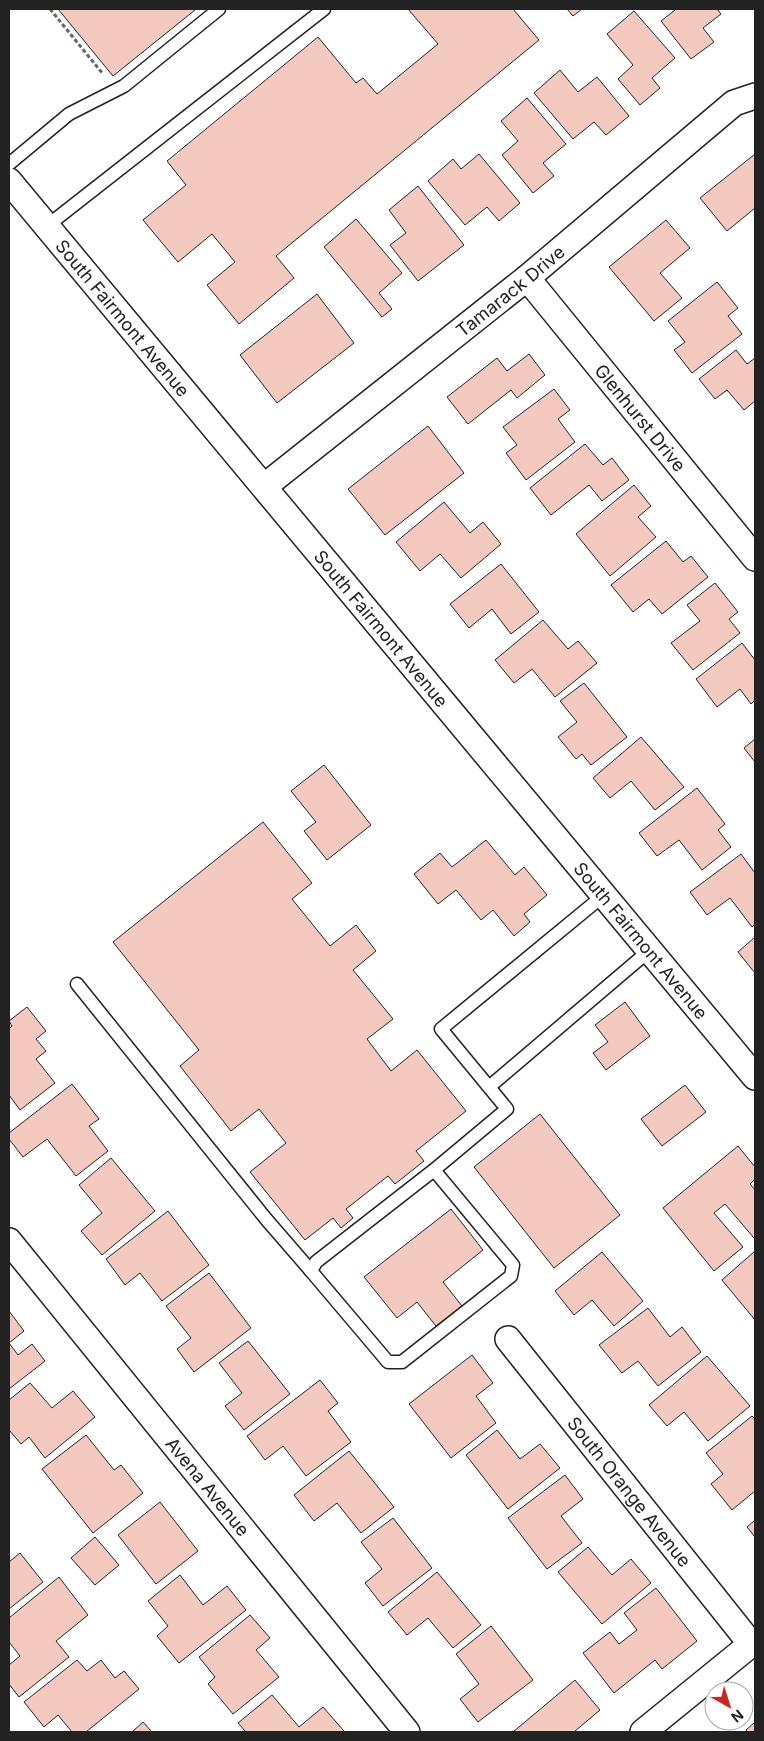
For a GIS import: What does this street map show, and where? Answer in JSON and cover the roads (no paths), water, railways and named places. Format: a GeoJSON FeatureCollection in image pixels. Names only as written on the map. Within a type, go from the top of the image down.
{"type":"FeatureCollection","features":[{"type":"Feature","properties":{"kind":"street","name":"Tamarack Drive"},"geometry":{"type":"LineString","coordinates":[[265,488],[270,482],[527,278],[734,103],[755,96]]}},
{"type":"Feature","properties":{"kind":"street","name":"South Fairmont Avenue"},"geometry":{"type":"LineString","coordinates":[[9,181],[755,1076]]}},
{"type":"Feature","properties":{"kind":"street","name":"Glenhurst Drive"},"geometry":{"type":"LineString","coordinates":[[527,278],[755,558]]}},
{"type":"Feature","properties":{"kind":"street","name":"Avena Avenue"},"geometry":{"type":"LineString","coordinates":[[9,1241],[407,1732]]}},
{"type":"Feature","properties":{"kind":"street","name":"South Orange Avenue"},"geometry":{"type":"LineString","coordinates":[[508,1338],[753,1643]]}},
{"type":"Feature","properties":{"kind":"street"},"geometry":{"type":"LineString","coordinates":[[643,1732],[753,1643]]}},
{"type":"Feature","properties":{"kind":"lane"},"geometry":{"type":"LineString","coordinates":[[9,164],[70,114],[124,86],[219,9]]}},
{"type":"Feature","properties":{"kind":"lane"},"geometry":{"type":"LineString","coordinates":[[47,226],[324,9]]}},
{"type":"Feature","properties":{"kind":"lane"},"geometry":{"type":"LineString","coordinates":[[311,1271],[316,1262],[434,1170],[506,1109],[441,1029],[604,895]]}},
{"type":"Feature","properties":{"kind":"lane"},"geometry":{"type":"LineString","coordinates":[[489,1087],[650,950]]}},
{"type":"Feature","properties":{"kind":"lane"},"geometry":{"type":"LineString","coordinates":[[76,984],[266,1219],[388,1362],[402,1362],[511,1276],[513,1265],[434,1170]]}}]}
